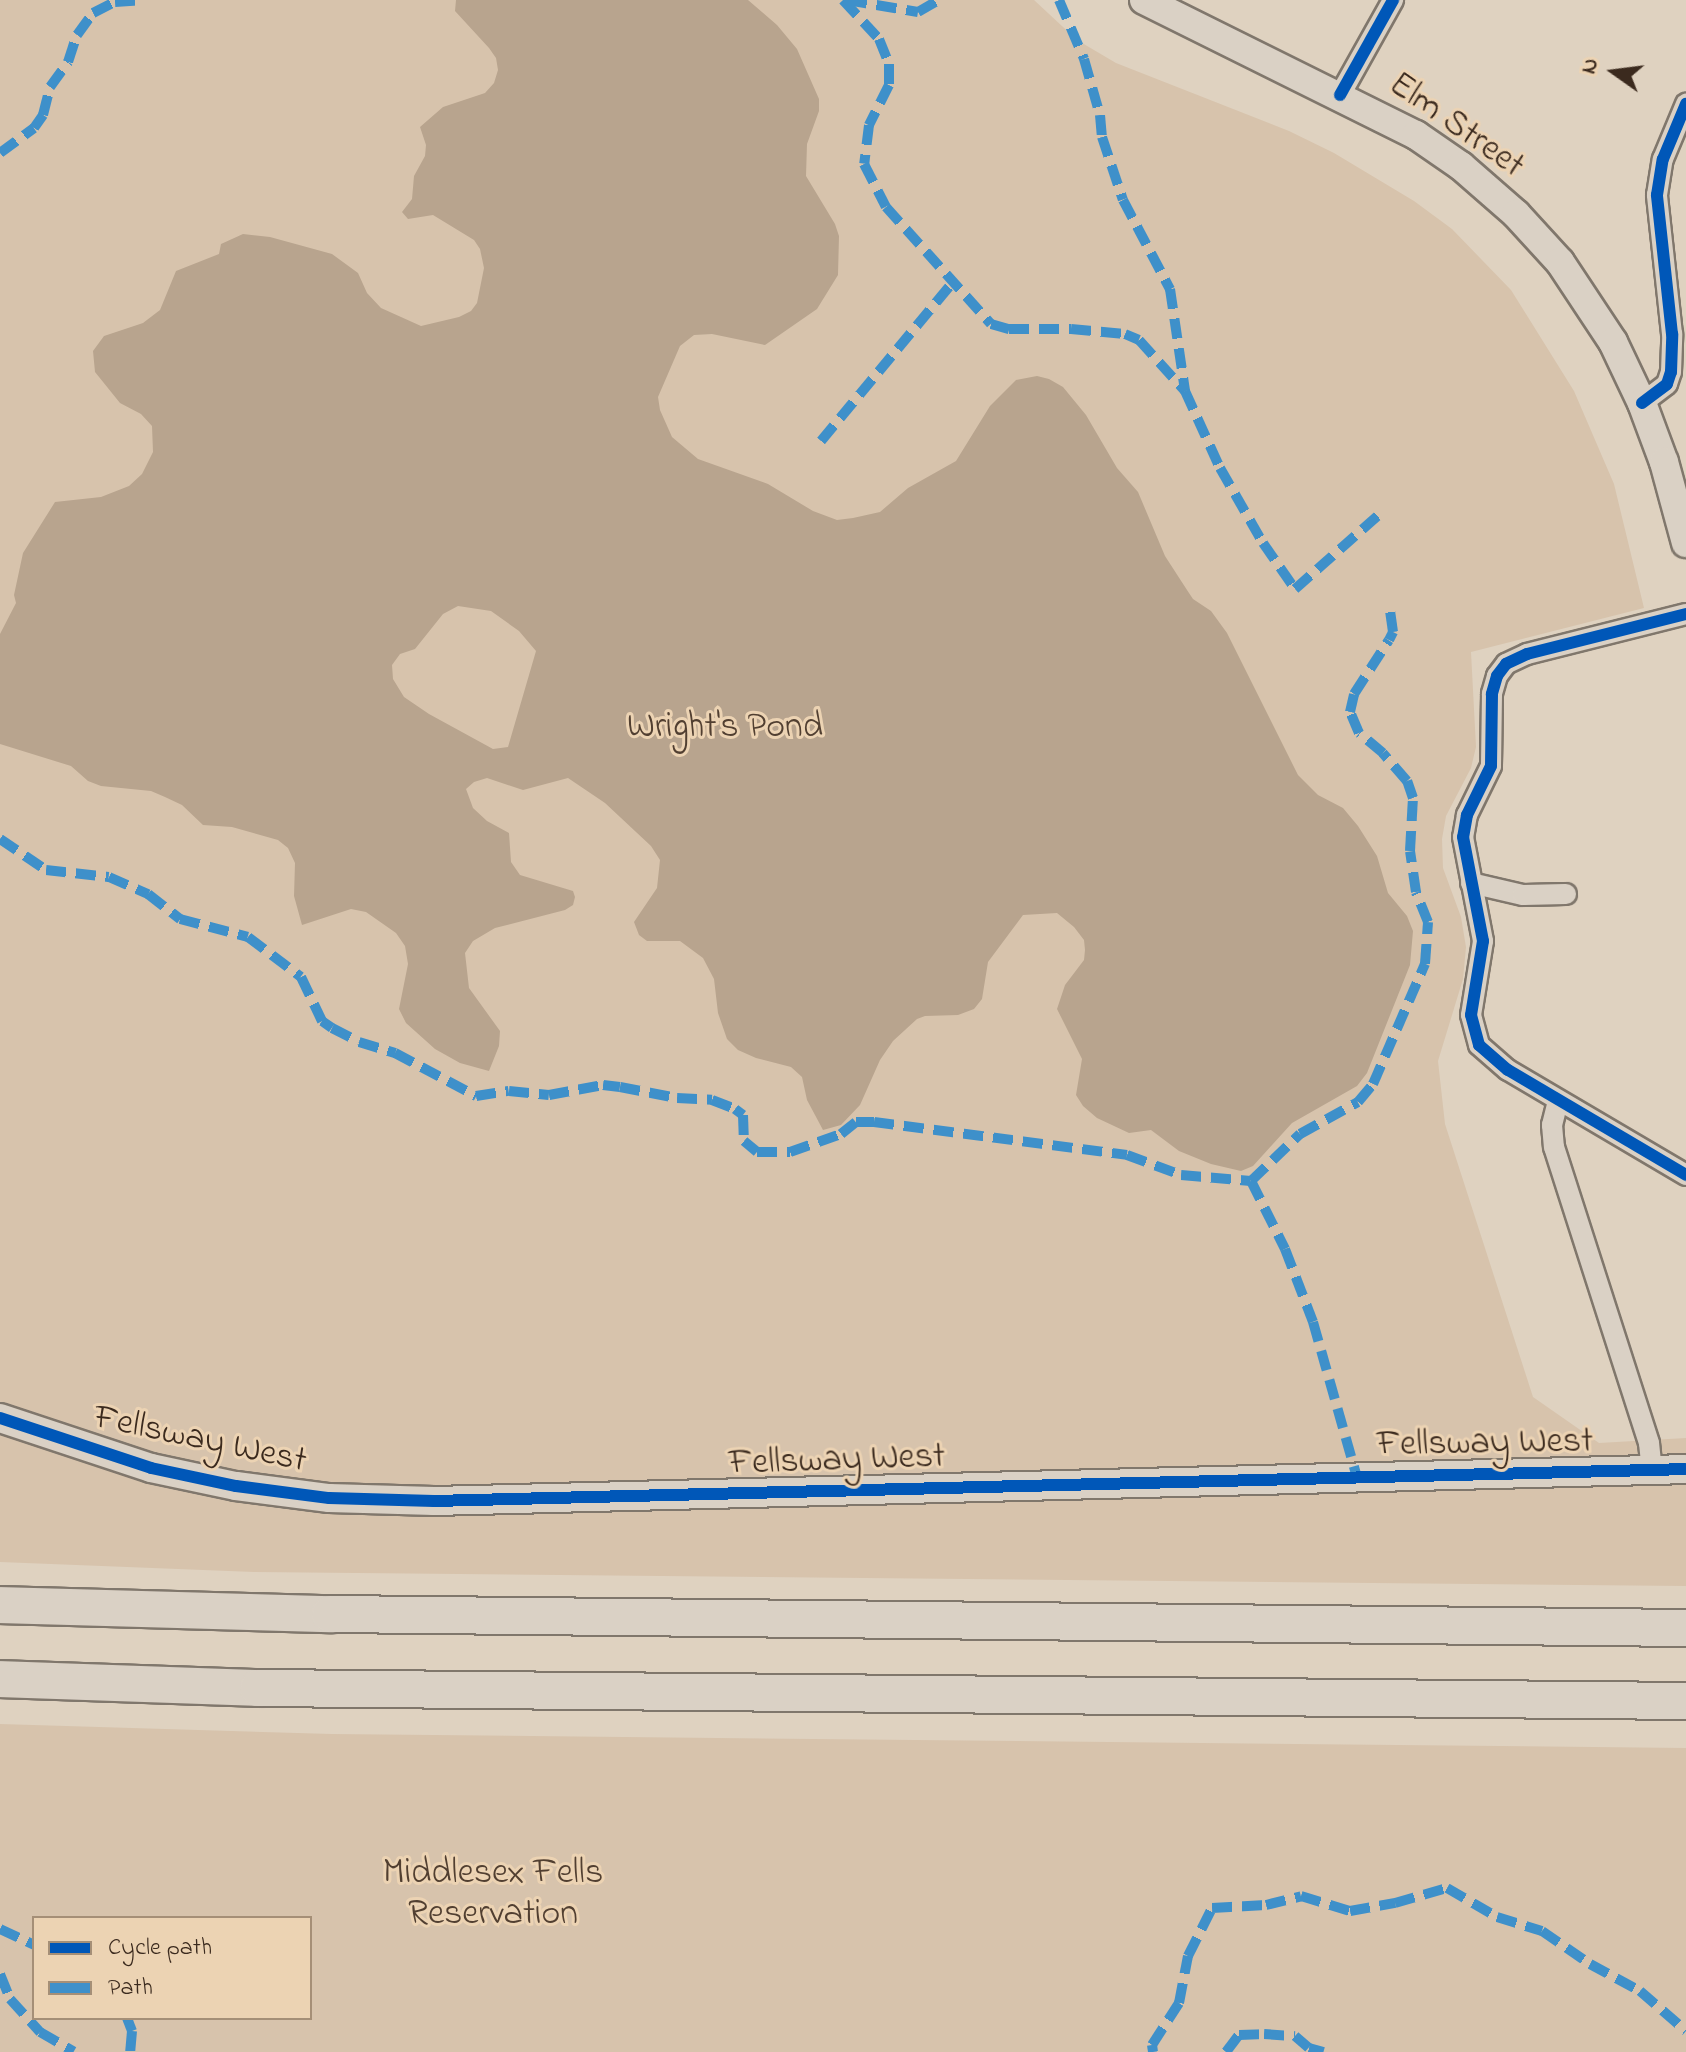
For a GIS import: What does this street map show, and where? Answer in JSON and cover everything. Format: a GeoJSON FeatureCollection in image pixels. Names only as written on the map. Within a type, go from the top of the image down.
{"type":"FeatureCollection","features":[{"type":"Feature","properties":{"kind":"highway"},"geometry":{"type":"LineString","coordinates":[[0,1605],[411,1615],[1686,1628]]}},
{"type":"Feature","properties":{"kind":"highway"},"geometry":{"type":"LineString","coordinates":[[0,1679],[272,1688],[1686,1701]]}},
{"type":"Feature","properties":{"kind":"main road","name":"Elm Street"},"geometry":{"type":"LineString","coordinates":[[1144,0],[1416,135],[1461,166],[1532,230],[1596,315],[1642,403],[1664,462],[1686,540]]}},
{"type":"Feature","properties":{"kind":"main road","name":"Fellsway West"},"geometry":{"type":"LineString","coordinates":[[0,1418],[151,1468],[236,1486],[329,1498],[491,1500],[1686,1469]]}},
{"type":"Feature","properties":{"kind":"street"},"geometry":{"type":"LineString","coordinates":[[1340,95],[1393,0]]}},
{"type":"Feature","properties":{"kind":"street"},"geometry":{"type":"LineString","coordinates":[[1642,403],[1667,384],[1671,372],[1672,334],[1657,195],[1663,159],[1686,104]]}},
{"type":"Feature","properties":{"kind":"street"},"geometry":{"type":"LineString","coordinates":[[1686,614],[1527,654],[1501,670],[1492,694],[1491,766],[1464,831],[1484,950],[1472,1010],[1475,1038],[1495,1061],[1686,1175]]}},
{"type":"Feature","properties":{"kind":"street"},"geometry":{"type":"LineString","coordinates":[[1471,883],[1523,895],[1566,894]]}},
{"type":"Feature","properties":{"kind":"street"},"geometry":{"type":"LineString","coordinates":[[1558,1101],[1552,1125],[1554,1147],[1649,1443],[1652,1470]]}},
{"type":"Feature","properties":{"kind":"green space","name":"Wright's Pond"},"geometry":{"type":"Polygon","coordinates":[[[0,0],[1034,0],[1077,40],[1116,63],[1289,131],[1334,153],[1414,201],[1452,229],[1511,290],[1574,391],[1614,484],[1644,608],[1471,652],[1476,747],[1471,768],[1446,816],[1442,839],[1443,868],[1461,917],[1466,947],[1463,979],[1438,1061],[1445,1124],[1533,1397],[1599,1443],[1686,1438],[1686,1586],[254,1572],[0,1562],[0,0]]]}},
{"type":"Feature","properties":{"kind":"green space","name":"Middlesex Fells Reservation"},"geometry":{"type":"Polygon","coordinates":[[[0,1724],[332,1734],[1686,1748],[1686,2052],[0,2052],[0,1724]]]}},
{"type":"Feature","properties":{"kind":"shaded area","name":"Wright's Pond"},"geometry":{"type":"Polygon","coordinates":[[[456,0],[748,0],[777,25],[797,49],[819,99],[819,111],[807,144],[806,176],[839,236],[838,275],[817,309],[765,345],[712,334],[694,335],[680,346],[658,397],[660,410],[672,437],[698,459],[768,484],[813,511],[837,520],[880,512],[908,488],[956,461],[990,406],[1016,380],[1037,376],[1049,379],[1063,387],[1086,415],[1117,468],[1138,492],[1165,556],[1193,599],[1211,611],[1227,633],[1298,775],[1318,795],[1343,808],[1358,826],[1377,856],[1388,893],[1407,916],[1413,931],[1410,965],[1367,1073],[1357,1086],[1292,1123],[1253,1166],[1241,1171],[1211,1164],[1179,1151],[1151,1130],[1129,1133],[1097,1118],[1083,1106],[1076,1095],[1082,1059],[1057,1009],[1065,985],[1084,960],[1084,940],[1057,913],[1023,915],[988,962],[982,999],[974,1009],[958,1015],[917,1019],[893,1041],[880,1060],[860,1105],[841,1125],[823,1130],[807,1100],[802,1077],[791,1067],[738,1050],[727,1039],[718,1013],[714,979],[703,958],[680,941],[647,941],[639,935],[634,922],[657,888],[660,860],[651,846],[605,803],[568,778],[523,790],[487,778],[474,782],[466,789],[473,808],[487,821],[509,833],[511,862],[520,875],[573,891],[575,897],[573,905],[565,910],[495,928],[473,941],[465,953],[469,988],[500,1031],[499,1046],[489,1071],[460,1063],[435,1049],[406,1023],[399,1009],[408,964],[405,946],[396,933],[366,912],[351,909],[302,925],[294,896],[295,863],[288,848],[278,840],[232,827],[203,825],[182,805],[151,791],[101,786],[88,781],[71,766],[0,744],[0,634],[16,603],[14,595],[23,553],[55,502],[101,497],[129,486],[142,474],[153,452],[152,426],[141,414],[120,403],[95,372],[93,351],[104,336],[143,323],[160,310],[176,271],[219,254],[221,244],[243,234],[270,237],[332,254],[358,273],[367,293],[381,308],[421,326],[459,317],[471,311],[477,303],[484,268],[480,249],[474,240],[433,215],[408,219],[402,212],[412,199],[414,176],[425,156],[426,145],[420,127],[443,107],[485,93],[494,83],[498,70],[496,58],[489,48],[455,11],[456,0]],[[458,606],[443,614],[415,649],[400,654],[392,665],[393,679],[404,697],[493,749],[508,747],[536,651],[519,631],[491,611],[458,606]]]}},
{"type":"Feature","properties":{"kind":"marked path"},"geometry":{"type":"LineString","coordinates":[[0,153],[34,128],[43,115],[50,87],[68,62],[77,35],[93,13],[115,2],[141,0]]}},
{"type":"Feature","properties":{"kind":"marked path"},"geometry":{"type":"LineString","coordinates":[[843,0],[879,39],[889,64],[889,85],[869,125],[864,164],[886,207],[991,324],[1009,329],[1071,329],[1125,334],[1139,340],[1185,391]]}},
{"type":"Feature","properties":{"kind":"marked path"},"geometry":{"type":"LineString","coordinates":[[847,0],[918,12],[939,0]]}},
{"type":"Feature","properties":{"kind":"marked path"},"geometry":{"type":"LineString","coordinates":[[1059,0],[1084,59],[1100,115],[1102,137],[1123,200],[1170,289],[1185,391],[1220,468],[1263,543],[1295,589],[1381,513]]}},
{"type":"Feature","properties":{"kind":"marked path"},"geometry":{"type":"LineString","coordinates":[[821,441],[953,282]]}},
{"type":"Feature","properties":{"kind":"marked path"},"geometry":{"type":"LineString","coordinates":[[0,839],[46,870],[109,877],[148,894],[180,919],[248,937],[301,977],[322,1021],[332,1028],[359,1042],[395,1053],[476,1096],[509,1091],[549,1095],[603,1085],[677,1098],[712,1100],[743,1115],[744,1141],[757,1152],[790,1152],[841,1134],[856,1122],[874,1122],[1127,1155],[1181,1175],[1251,1181],[1300,1134],[1358,1102],[1373,1084],[1425,964],[1428,922],[1416,892],[1410,851],[1413,798],[1407,781],[1383,753],[1359,733],[1350,712],[1354,694],[1393,632],[1390,610]]}},
{"type":"Feature","properties":{"kind":"marked path"},"geometry":{"type":"LineString","coordinates":[[1251,1181],[1285,1249],[1313,1322],[1357,1477]]}},
{"type":"Feature","properties":{"kind":"marked path"},"geometry":{"type":"LineString","coordinates":[[1153,2052],[1152,2045],[1179,2003],[1188,1956],[1212,1908],[1266,1905],[1301,1896],[1350,1911],[1395,1903],[1447,1888],[1497,1917],[1542,1931],[1590,1964],[1640,1991],[1686,2031]]}},
{"type":"Feature","properties":{"kind":"marked path"},"geometry":{"type":"LineString","coordinates":[[0,1929],[32,1944]]}},
{"type":"Feature","properties":{"kind":"marked path"},"geometry":{"type":"LineString","coordinates":[[0,1974],[10,1999],[40,2032],[74,2052]]}},
{"type":"Feature","properties":{"kind":"marked path"},"geometry":{"type":"LineString","coordinates":[[128,2020],[132,2031],[130,2052]]}},
{"type":"Feature","properties":{"kind":"marked path"},"geometry":{"type":"LineString","coordinates":[[1226,2052],[1239,2035],[1264,2034],[1295,2036],[1309,2048],[1323,2052]]}},
{"type":"Feature","properties":{"kind":"cycle path"},"geometry":{"type":"LineString","coordinates":[[1340,95],[1393,0]]}},
{"type":"Feature","properties":{"kind":"cycle path"},"geometry":{"type":"LineString","coordinates":[[1642,403],[1667,384],[1671,372],[1672,334],[1657,195],[1663,159],[1686,104]]}},
{"type":"Feature","properties":{"kind":"cycle path"},"geometry":{"type":"LineString","coordinates":[[1686,614],[1527,654],[1506,664],[1497,676],[1492,694],[1491,766],[1467,815],[1463,837],[1483,941],[1471,1015],[1479,1045],[1508,1070],[1686,1175]]}},
{"type":"Feature","properties":{"kind":"cycle path"},"geometry":{"type":"LineString","coordinates":[[0,1418],[151,1468],[236,1486],[329,1498],[434,1501],[1686,1469]]}}]}
